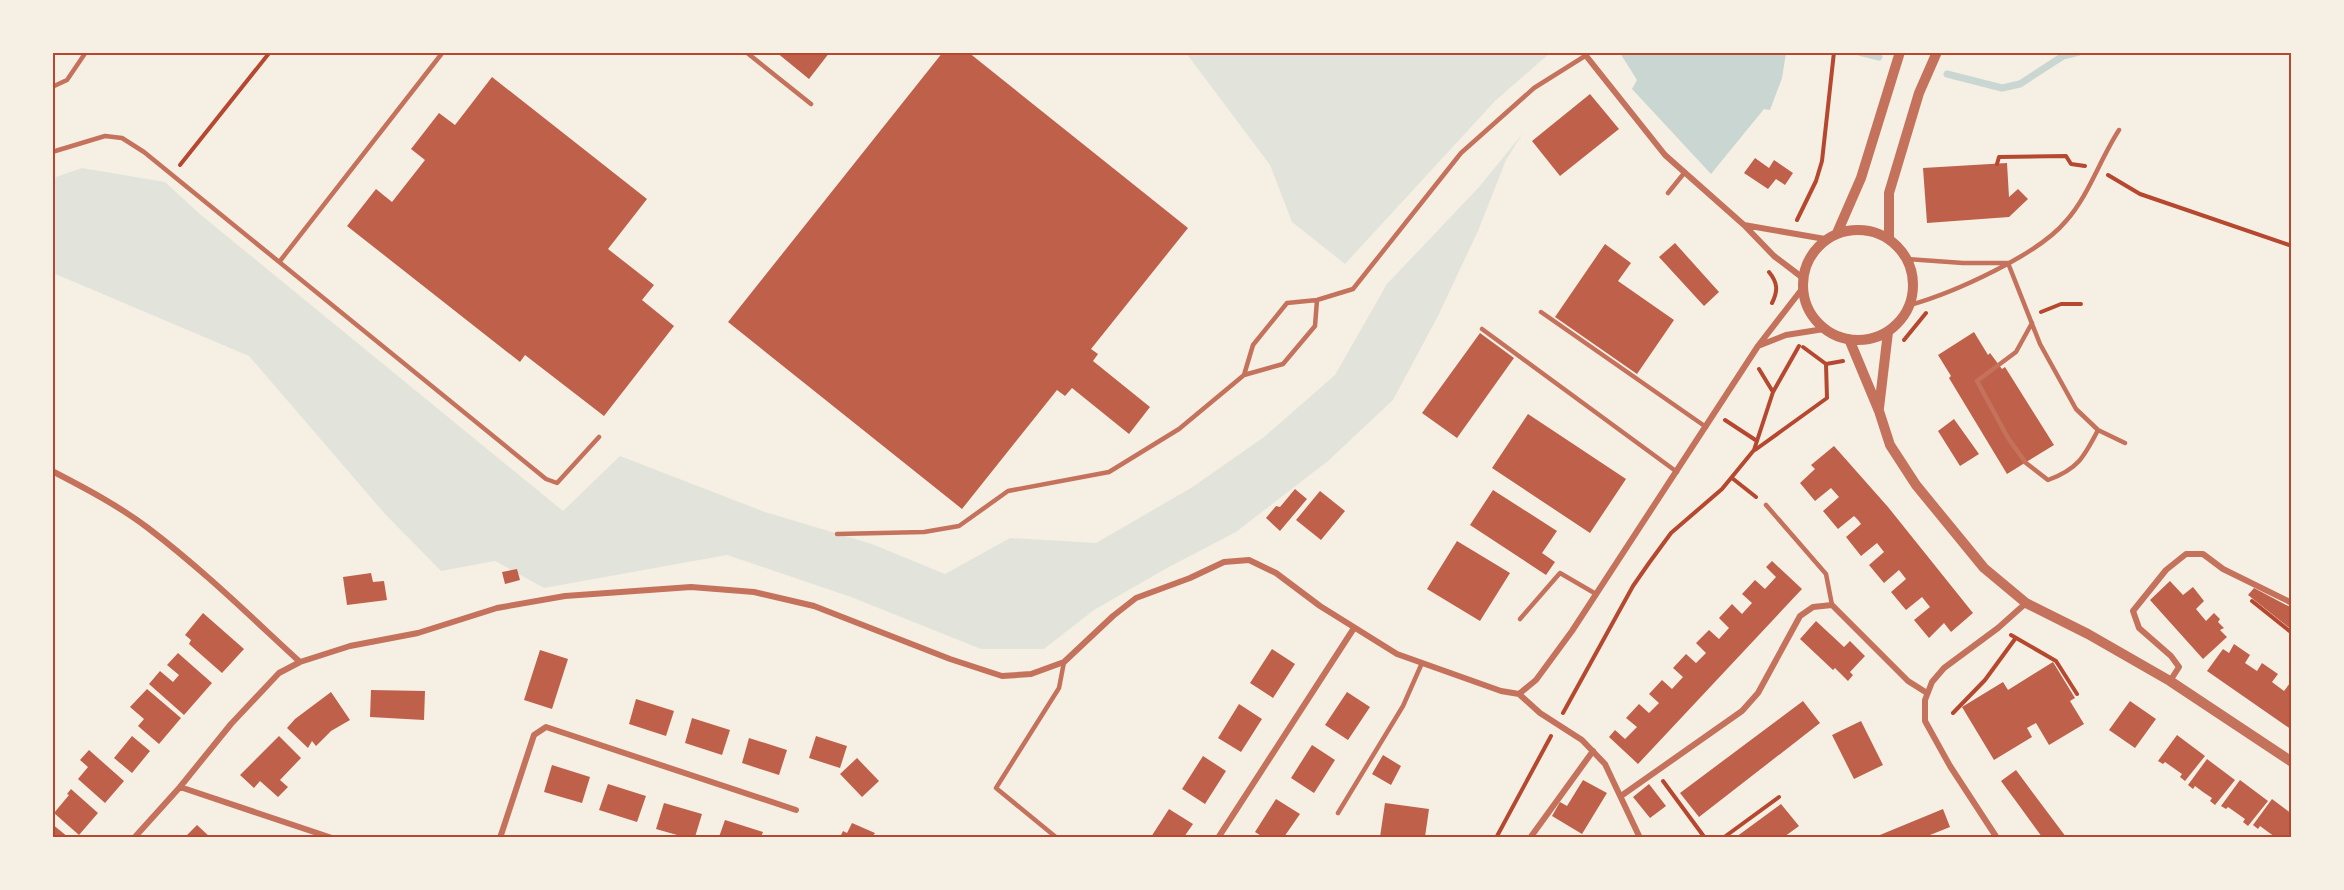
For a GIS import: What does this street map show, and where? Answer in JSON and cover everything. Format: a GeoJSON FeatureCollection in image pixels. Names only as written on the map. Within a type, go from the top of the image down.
{"type":"FeatureCollection","features":[{"type":"Feature","properties":{"kind":"street"},"geometry":{"type":"LineString","coordinates":[[1837,233],[1861,178],[1900,52]]}},
{"type":"Feature","properties":{"kind":"street"},"geometry":{"type":"LineString","coordinates":[[1889,238],[1889,193],[1919,93],[1937,52]]}},
{"type":"Feature","properties":{"kind":"street"},"geometry":{"type":"LineString","coordinates":[[1584,54],[1665,154],[1744,225],[1803,284]]}},
{"type":"Feature","properties":{"kind":"street"},"geometry":{"type":"LineString","coordinates":[[1744,225],[1825,239]]}},
{"type":"Feature","properties":{"kind":"street"},"geometry":{"type":"LineString","coordinates":[[1855,229],[1873,231],[1889,238],[1908,259],[1913,274],[1914,290],[1910,305],[1901,320],[1888,332],[1863,340],[1849,339],[1824,329],[1813,317],[1806,304],[1803,284],[1806,263],[1825,239],[1837,233],[1855,229]]}},
{"type":"Feature","properties":{"kind":"street"},"geometry":{"type":"LineString","coordinates":[[1520,694],[1536,681],[1677,472],[1758,346],[1803,284]]}},
{"type":"Feature","properties":{"kind":"street"},"geometry":{"type":"LineString","coordinates":[[1758,346],[1797,332],[1824,329]]}},
{"type":"Feature","properties":{"kind":"street"},"geometry":{"type":"LineString","coordinates":[[1879,411],[1888,332]]}},
{"type":"Feature","properties":{"kind":"street"},"geometry":{"type":"LineString","coordinates":[[1849,339],[1879,411],[1890,445],[1916,485],[1984,568],[2026,603],[2088,634],[2170,681],[2292,762]]}},
{"type":"Feature","properties":{"kind":"street"},"geometry":{"type":"LineString","coordinates":[[52,471],[87,488],[147,527],[222,590],[300,662]]}},
{"type":"Feature","properties":{"kind":"street"},"geometry":{"type":"LineString","coordinates":[[2170,681],[2179,667],[2171,656],[2139,628],[2133,611],[2166,570],[2186,554],[2203,554],[2223,569],[2292,603]]}},
{"type":"Feature","properties":{"kind":"street"},"geometry":{"type":"LineString","coordinates":[[134,837],[180,787],[231,724],[279,673],[300,662],[350,646],[418,633],[497,608],[565,596],[691,587],[754,592],[814,606],[950,659],[1002,676],[1031,675],[1064,662],[1113,616],[1136,598],[1190,578],[1224,561],[1249,560],[1276,573],[1320,606],[1397,654],[1501,691],[1520,694],[1540,713],[1582,740],[1605,764],[1640,837]]}},
{"type":"Feature","properties":{"kind":"street"},"geometry":{"type":"LineString","coordinates":[[1997,837],[1950,766],[1925,721],[1925,700],[1932,682],[1944,668],[2001,626],[2026,603]]}},
{"type":"Feature","properties":{"kind":"street"},"geometry":{"type":"LineString","coordinates":[[1621,796],[1742,711],[1758,693],[1800,616],[1813,607],[1832,605],[1908,681],[1928,693]]}},
{"type":"Feature","properties":{"kind":"street"},"geometry":{"type":"LineString","coordinates":[[1218,837],[1354,628]]}},
{"type":"Feature","properties":{"kind":"street"},"geometry":{"type":"LineString","coordinates":[[500,837],[534,735],[546,727],[796,810]]}},
{"type":"Feature","properties":{"kind":"street"},"geometry":{"type":"LineString","coordinates":[[1530,837],[1593,751]]}},
{"type":"Feature","properties":{"kind":"street"},"geometry":{"type":"LineString","coordinates":[[180,787],[332,837]]}},
{"type":"Feature","properties":{"kind":"lane"},"geometry":{"type":"LineString","coordinates":[[52,87],[67,80],[86,52]]}},
{"type":"Feature","properties":{"kind":"lane"},"geometry":{"type":"LineString","coordinates":[[280,261],[443,52]]}},
{"type":"Feature","properties":{"kind":"lane"},"geometry":{"type":"LineString","coordinates":[[746,52],[811,104]]}},
{"type":"Feature","properties":{"kind":"lane"},"geometry":{"type":"LineString","coordinates":[[1245,375],[1253,345],[1287,303],[1317,300],[1353,290],[1461,153],[1534,88],[1584,54]]}},
{"type":"Feature","properties":{"kind":"lane"},"geometry":{"type":"LineString","coordinates":[[1910,305],[1941,296],[2008,263],[2044,242],[2066,222],[2081,201],[2119,130]]}},
{"type":"Feature","properties":{"kind":"lane"},"geometry":{"type":"LineString","coordinates":[[52,152],[105,136],[122,138],[280,261],[546,479],[557,483],[599,437]]}},
{"type":"Feature","properties":{"kind":"lane"},"geometry":{"type":"LineString","coordinates":[[1668,193],[1685,172]]}},
{"type":"Feature","properties":{"kind":"lane"},"geometry":{"type":"LineString","coordinates":[[1908,259],[2008,263]]}},
{"type":"Feature","properties":{"kind":"lane"},"geometry":{"type":"LineString","coordinates":[[2008,263],[2040,344],[2076,410],[2098,430],[2125,442]]}},
{"type":"Feature","properties":{"kind":"lane"},"geometry":{"type":"LineString","coordinates":[[837,534],[924,532],[959,526],[1008,491],[1108,472],[1179,429],[1245,375],[1283,364],[1315,326],[1317,300]]}},
{"type":"Feature","properties":{"kind":"lane"},"geometry":{"type":"LineString","coordinates":[[1541,312],[1706,428]]}},
{"type":"Feature","properties":{"kind":"lane"},"geometry":{"type":"LineString","coordinates":[[2032,323],[2016,352],[1977,381],[2008,438],[2026,463],[2048,480],[2067,473],[2079,462],[2098,430]]}},
{"type":"Feature","properties":{"kind":"lane"},"geometry":{"type":"LineString","coordinates":[[1482,329],[1677,472]]}},
{"type":"Feature","properties":{"kind":"lane"},"geometry":{"type":"LineString","coordinates":[[1766,505],[1826,574],[1832,605]]}},
{"type":"Feature","properties":{"kind":"lane"},"geometry":{"type":"LineString","coordinates":[[1520,619],[1560,573],[1596,594]]}},
{"type":"Feature","properties":{"kind":"lane"},"geometry":{"type":"LineString","coordinates":[[1057,837],[996,788],[1059,688],[1064,662]]}},
{"type":"Feature","properties":{"kind":"lane"},"geometry":{"type":"LineString","coordinates":[[1338,813],[1403,706],[1422,663]]}},
{"type":"Feature","properties":{"kind":"path"},"geometry":{"type":"LineString","coordinates":[[172,175],[270,52]]}},
{"type":"Feature","properties":{"kind":"path"},"geometry":{"type":"LineString","coordinates":[[1791,233],[1816,181],[1822,161],[1834,52]]}},
{"type":"Feature","properties":{"kind":"path"},"geometry":{"type":"LineString","coordinates":[[1997,164],[1999,157],[2066,156],[2071,164],[2097,169],[2140,195],[2292,246]]}},
{"type":"Feature","properties":{"kind":"path"},"geometry":{"type":"LineString","coordinates":[[1902,343],[1926,314],[1941,307],[1941,296]]}},
{"type":"Feature","properties":{"kind":"path"},"geometry":{"type":"LineString","coordinates":[[2029,316],[2061,304],[2081,304]]}},
{"type":"Feature","properties":{"kind":"path"},"geometry":{"type":"LineString","coordinates":[[1754,450],[1773,392],[1800,344],[1797,332]]}},
{"type":"Feature","properties":{"kind":"path"},"geometry":{"type":"LineString","coordinates":[[1751,357],[1773,392]]}},
{"type":"Feature","properties":{"kind":"path"},"geometry":{"type":"LineString","coordinates":[[1633,586],[1671,533],[1732,478],[1754,450],[1827,398],[1826,364]]}},
{"type":"Feature","properties":{"kind":"path"},"geometry":{"type":"LineString","coordinates":[[1714,414],[1757,441]]}},
{"type":"Feature","properties":{"kind":"path"},"geometry":{"type":"LineString","coordinates":[[1732,478],[1766,505]]}},
{"type":"Feature","properties":{"kind":"path"},"geometry":{"type":"LineString","coordinates":[[2242,579],[2240,591],[2292,633]]}},
{"type":"Feature","properties":{"kind":"path"},"geometry":{"type":"LineString","coordinates":[[2001,626],[2015,639],[2056,661],[2077,694]]}},
{"type":"Feature","properties":{"kind":"path"},"geometry":{"type":"LineString","coordinates":[[1953,714],[1985,680],[2015,639]]}},
{"type":"Feature","properties":{"kind":"path"},"geometry":{"type":"LineString","coordinates":[[1656,771],[1705,837]]}},
{"type":"Feature","properties":{"kind":"path"},"geometry":{"type":"LineString","coordinates":[[1723,837],[1779,797]]}},
{"type":"Feature","properties":{"kind":"shaded area"},"geometry":{"type":"Polygon","coordinates":[[[1186,53],[1550,53],[1495,101],[1345,264],[1292,222],[1270,165],[1186,53]]]}},
{"type":"Feature","properties":{"kind":"shaded area"},"geometry":{"type":"Polygon","coordinates":[[[1620,53],[1786,53],[1782,78],[1770,110],[1764,109],[1711,174],[1632,89],[1637,80],[1620,53]]]}},
{"type":"Feature","properties":{"kind":"shaded area"},"geometry":{"type":"Polygon","coordinates":[[[1523,133],[1506,160],[1478,231],[1438,316],[1393,400],[1328,461],[1236,532],[1094,610],[1044,649],[981,649],[851,597],[727,555],[544,588],[495,561],[441,571],[385,514],[249,356],[53,273],[53,178],[82,168],[165,182],[201,215],[563,511],[620,456],[765,512],[872,544],[945,574],[1010,538],[1096,543],[1191,488],[1264,437],[1335,375],[1387,284],[1479,187],[1523,133]]]}},
{"type":"Feature","properties":{"kind":"building"},"geometry":{"type":"Polygon","coordinates":[[[776,52],[830,52],[809,79],[776,52]]]}},
{"type":"Feature","properties":{"kind":"building"},"geometry":{"type":"Polygon","coordinates":[[[943,52],[968,52],[1188,228],[1091,349],[1098,354],[1093,361],[1150,407],[1129,434],[1072,388],[1065,396],[1057,390],[962,509],[728,322],[943,52]]]}},
{"type":"Feature","properties":{"kind":"building"},"geometry":{"type":"Polygon","coordinates":[[[492,77],[647,199],[608,249],[654,285],[642,300],[674,326],[604,416],[525,355],[520,362],[347,226],[376,189],[392,202],[425,160],[411,149],[439,113],[455,125],[492,77]]]}},
{"type":"Feature","properties":{"kind":"building"},"geometry":{"type":"Polygon","coordinates":[[[1590,94],[1619,129],[1560,176],[1532,141],[1590,94]]]}},
{"type":"Feature","properties":{"kind":"building"},"geometry":{"type":"Polygon","coordinates":[[[1755,158],[1769,168],[1774,160],[1793,173],[1785,185],[1776,179],[1768,189],[1744,173],[1755,158]]]}},
{"type":"Feature","properties":{"kind":"building"},"geometry":{"type":"Polygon","coordinates":[[[2007,163],[2009,197],[2018,189],[2028,199],[2009,217],[1927,223],[1923,168],[2007,163]]]}},
{"type":"Feature","properties":{"kind":"building"},"geometry":{"type":"Polygon","coordinates":[[[1675,243],[1719,292],[1704,306],[1659,257],[1675,243]]]}},
{"type":"Feature","properties":{"kind":"building"},"geometry":{"type":"Polygon","coordinates":[[[1605,244],[1631,263],[1618,281],[1674,320],[1637,374],[1555,317],[1605,244]]]}},
{"type":"Feature","properties":{"kind":"building"},"geometry":{"type":"Polygon","coordinates":[[[1974,332],[1988,355],[1990,353],[2002,369],[2005,367],[2054,445],[2007,474],[1949,378],[1951,376],[1938,355],[1974,332]]]}},
{"type":"Feature","properties":{"kind":"building"},"geometry":{"type":"Polygon","coordinates":[[[1480,333],[1514,358],[1457,438],[1422,413],[1480,333]]]}},
{"type":"Feature","properties":{"kind":"building"},"geometry":{"type":"Polygon","coordinates":[[[1528,414],[1626,479],[1590,533],[1492,468],[1528,414]]]}},
{"type":"Feature","properties":{"kind":"building"},"geometry":{"type":"Polygon","coordinates":[[[1954,419],[1979,454],[1960,466],[1938,431],[1954,419]]]}},
{"type":"Feature","properties":{"kind":"building"},"geometry":{"type":"Polygon","coordinates":[[[1834,446],[1888,507],[1973,613],[1951,632],[1944,623],[1929,638],[1914,620],[1930,607],[1922,597],[1906,610],[1891,592],[1906,579],[1899,570],[1884,583],[1869,565],[1884,552],[1877,543],[1861,556],[1846,537],[1861,524],[1858,520],[1854,516],[1838,529],[1823,511],[1839,497],[1831,488],[1815,501],[1800,483],[1815,469],[1811,465],[1834,446]]]}},
{"type":"Feature","properties":{"kind":"building"},"geometry":{"type":"Polygon","coordinates":[[[1295,489],[1307,499],[1280,531],[1266,518],[1276,506],[1280,507],[1295,489]]]}},
{"type":"Feature","properties":{"kind":"building"},"geometry":{"type":"Polygon","coordinates":[[[1493,490],[1557,531],[1542,553],[1555,562],[1546,575],[1470,525],[1493,490]]]}},
{"type":"Feature","properties":{"kind":"building"},"geometry":{"type":"Polygon","coordinates":[[[1320,491],[1345,511],[1321,540],[1296,520],[1320,491]]]}},
{"type":"Feature","properties":{"kind":"building"},"geometry":{"type":"Polygon","coordinates":[[[1457,541],[1510,573],[1480,621],[1427,589],[1457,541]]]}},
{"type":"Feature","properties":{"kind":"building"},"geometry":{"type":"Polygon","coordinates":[[[1772,561],[1802,589],[1638,764],[1609,737],[1615,730],[1625,739],[1637,727],[1626,718],[1639,704],[1649,713],[1659,703],[1649,694],[1662,680],[1672,689],[1683,677],[1673,668],[1686,654],[1696,663],[1706,653],[1696,643],[1709,630],[1719,639],[1729,628],[1719,618],[1732,604],[1742,614],[1752,603],[1742,594],[1755,580],[1765,589],[1776,577],[1766,567],[1772,561]]]}},
{"type":"Feature","properties":{"kind":"building"},"geometry":{"type":"Polygon","coordinates":[[[517,569],[520,580],[505,584],[502,572],[517,569]]]}},
{"type":"Feature","properties":{"kind":"building"},"geometry":{"type":"Polygon","coordinates":[[[371,573],[373,582],[384,581],[387,600],[347,605],[343,577],[371,573]]]}},
{"type":"Feature","properties":{"kind":"building"},"geometry":{"type":"Polygon","coordinates":[[[2170,581],[2183,595],[2193,587],[2204,601],[2196,609],[2206,621],[2214,613],[2224,628],[2220,630],[2227,637],[2203,659],[2150,600],[2170,581]]]}},
{"type":"Feature","properties":{"kind":"building"},"geometry":{"type":"Polygon","coordinates":[[[2254,588],[2292,608],[2292,630],[2248,595],[2254,588]]]}},
{"type":"Feature","properties":{"kind":"building"},"geometry":{"type":"Polygon","coordinates":[[[203,613],[244,649],[222,673],[189,644],[191,640],[185,635],[203,613]]]}},
{"type":"Feature","properties":{"kind":"building"},"geometry":{"type":"Polygon","coordinates":[[[1816,621],[1844,647],[1850,641],[1865,656],[1850,672],[1853,675],[1848,681],[1800,639],[1816,621]]]}},
{"type":"Feature","properties":{"kind":"building"},"geometry":{"type":"Polygon","coordinates":[[[2234,644],[2250,655],[2245,663],[2257,671],[2262,663],[2278,674],[2272,682],[2284,691],[2290,683],[2292,684],[2292,730],[2207,671],[2223,649],[2229,653],[2234,644]]]}},
{"type":"Feature","properties":{"kind":"building"},"geometry":{"type":"Polygon","coordinates":[[[1272,649],[1295,664],[1273,698],[1250,683],[1272,649]]]}},
{"type":"Feature","properties":{"kind":"building"},"geometry":{"type":"Polygon","coordinates":[[[540,650],[568,659],[552,709],[524,700],[540,650]]]}},
{"type":"Feature","properties":{"kind":"building"},"geometry":{"type":"Polygon","coordinates":[[[178,653],[212,683],[184,715],[149,684],[160,671],[173,682],[179,675],[167,665],[178,653]]]}},
{"type":"Feature","properties":{"kind":"building"},"geometry":{"type":"Polygon","coordinates":[[[2053,662],[2075,698],[2070,701],[2084,724],[2049,745],[2036,723],[2027,728],[2032,737],[1994,760],[1962,707],[2003,682],[2008,690],[2053,662]]]}},
{"type":"Feature","properties":{"kind":"building"},"geometry":{"type":"Polygon","coordinates":[[[147,689],[181,718],[159,744],[138,726],[144,719],[130,707],[147,689]]]}},
{"type":"Feature","properties":{"kind":"building"},"geometry":{"type":"Polygon","coordinates":[[[371,690],[425,691],[424,720],[370,717],[371,690]]]}},
{"type":"Feature","properties":{"kind":"building"},"geometry":{"type":"Polygon","coordinates":[[[331,692],[350,720],[331,731],[316,746],[312,741],[308,748],[287,728],[295,719],[331,692]]]}},
{"type":"Feature","properties":{"kind":"building"},"geometry":{"type":"Polygon","coordinates":[[[1347,692],[1370,707],[1348,740],[1325,725],[1347,692]]]}},
{"type":"Feature","properties":{"kind":"building"},"geometry":{"type":"Polygon","coordinates":[[[636,699],[674,711],[666,736],[629,724],[636,699]]]}},
{"type":"Feature","properties":{"kind":"building"},"geometry":{"type":"Polygon","coordinates":[[[1803,701],[1820,723],[1699,817],[1680,793],[1803,701]]]}},
{"type":"Feature","properties":{"kind":"building"},"geometry":{"type":"Polygon","coordinates":[[[2130,701],[2156,719],[2135,748],[2109,730],[2130,701]]]}},
{"type":"Feature","properties":{"kind":"building"},"geometry":{"type":"Polygon","coordinates":[[[1239,704],[1262,719],[1241,752],[1218,738],[1239,704]]]}},
{"type":"Feature","properties":{"kind":"building"},"geometry":{"type":"Polygon","coordinates":[[[692,718],[730,730],[722,755],[685,743],[692,718]]]}},
{"type":"Feature","properties":{"kind":"building"},"geometry":{"type":"Polygon","coordinates":[[[1861,721],[1883,765],[1854,779],[1832,735],[1861,721]]]}},
{"type":"Feature","properties":{"kind":"building"},"geometry":{"type":"Polygon","coordinates":[[[2177,735],[2205,756],[2185,781],[2180,777],[2182,774],[2165,762],[2163,764],[2158,761],[2177,735]]]}},
{"type":"Feature","properties":{"kind":"building"},"geometry":{"type":"Polygon","coordinates":[[[132,736],[150,751],[132,773],[114,758],[132,736]]]}},
{"type":"Feature","properties":{"kind":"building"},"geometry":{"type":"Polygon","coordinates":[[[279,736],[301,758],[280,780],[288,787],[278,797],[260,781],[254,788],[240,775],[279,736]]]}},
{"type":"Feature","properties":{"kind":"building"},"geometry":{"type":"Polygon","coordinates":[[[816,736],[847,746],[840,768],[809,758],[816,736]]]}},
{"type":"Feature","properties":{"kind":"building"},"geometry":{"type":"Polygon","coordinates":[[[749,738],[787,750],[779,775],[742,763],[749,738]]]}},
{"type":"Feature","properties":{"kind":"building"},"geometry":{"type":"Polygon","coordinates":[[[1312,745],[1335,760],[1314,793],[1291,778],[1312,745]]]}},
{"type":"Feature","properties":{"kind":"building"},"geometry":{"type":"Polygon","coordinates":[[[89,750],[124,781],[105,803],[78,779],[88,767],[80,760],[89,750]]]}},
{"type":"Feature","properties":{"kind":"building"},"geometry":{"type":"Polygon","coordinates":[[[1383,755],[1401,766],[1391,785],[1372,774],[1383,755]]]}},
{"type":"Feature","properties":{"kind":"building"},"geometry":{"type":"Polygon","coordinates":[[[1203,756],[1226,771],[1205,804],[1182,789],[1203,756]]]}},
{"type":"Feature","properties":{"kind":"building"},"geometry":{"type":"Polygon","coordinates":[[[857,758],[879,781],[862,797],[840,774],[857,758]]]}},
{"type":"Feature","properties":{"kind":"building"},"geometry":{"type":"Polygon","coordinates":[[[2207,759],[2235,780],[2215,805],[2210,801],[2212,798],[2195,786],[2193,789],[2188,785],[2207,759]]]}},
{"type":"Feature","properties":{"kind":"building"},"geometry":{"type":"Polygon","coordinates":[[[552,765],[590,777],[582,803],[544,792],[552,765]]]}},
{"type":"Feature","properties":{"kind":"building"},"geometry":{"type":"Polygon","coordinates":[[[2016,770],[2066,837],[2042,837],[2001,781],[2016,770]]]}},
{"type":"Feature","properties":{"kind":"building"},"geometry":{"type":"Polygon","coordinates":[[[1583,780],[1607,793],[1582,834],[1552,816],[1560,802],[1567,806],[1583,780]]]}},
{"type":"Feature","properties":{"kind":"building"},"geometry":{"type":"Polygon","coordinates":[[[2240,780],[2268,801],[2248,826],[2243,822],[2245,819],[2228,807],[2226,809],[2221,806],[2240,780]]]}},
{"type":"Feature","properties":{"kind":"building"},"geometry":{"type":"Polygon","coordinates":[[[608,784],[646,796],[637,822],[599,810],[608,784]]]}},
{"type":"Feature","properties":{"kind":"building"},"geometry":{"type":"Polygon","coordinates":[[[1649,784],[1666,806],[1650,818],[1633,797],[1649,784]]]}},
{"type":"Feature","properties":{"kind":"building"},"geometry":{"type":"Polygon","coordinates":[[[71,789],[98,813],[79,835],[54,813],[69,795],[67,794],[71,789]]]}},
{"type":"Feature","properties":{"kind":"building"},"geometry":{"type":"Polygon","coordinates":[[[1276,799],[1300,814],[1284,837],[1263,837],[1255,832],[1276,799]]]}},
{"type":"Feature","properties":{"kind":"building"},"geometry":{"type":"Polygon","coordinates":[[[2272,799],[2292,814],[2292,831],[2287,837],[2275,837],[2260,826],[2258,829],[2253,825],[2272,799]]]}},
{"type":"Feature","properties":{"kind":"building"},"geometry":{"type":"Polygon","coordinates":[[[664,803],[702,814],[695,837],[684,837],[656,829],[664,803]]]}},
{"type":"Feature","properties":{"kind":"building"},"geometry":{"type":"Polygon","coordinates":[[[1385,803],[1429,809],[1425,837],[1380,837],[1385,803]]]}},
{"type":"Feature","properties":{"kind":"building"},"geometry":{"type":"Polygon","coordinates":[[[1781,804],[1799,826],[1784,837],[1736,837],[1781,804]]]}},
{"type":"Feature","properties":{"kind":"building"},"geometry":{"type":"Polygon","coordinates":[[[1169,809],[1193,824],[1184,837],[1151,837],[1169,809]]]}},
{"type":"Feature","properties":{"kind":"building"},"geometry":{"type":"Polygon","coordinates":[[[1943,809],[1950,827],[1925,837],[1875,837],[1943,809]]]}},
{"type":"Feature","properties":{"kind":"building"},"geometry":{"type":"Polygon","coordinates":[[[725,820],[763,832],[761,837],[719,837],[725,820]]]}},
{"type":"Feature","properties":{"kind":"building"},"geometry":{"type":"Polygon","coordinates":[[[852,823],[875,833],[872,837],[840,837],[843,831],[847,833],[852,823]]]}},
{"type":"Feature","properties":{"kind":"building"},"geometry":{"type":"Polygon","coordinates":[[[52,824],[68,837],[52,837],[52,824]]]}},
{"type":"Feature","properties":{"kind":"building"},"geometry":{"type":"Polygon","coordinates":[[[197,825],[210,837],[185,837],[197,825]]]}},
{"type":"Feature","properties":{"kind":"waterway"},"geometry":{"type":"LineString","coordinates":[[1859,52],[1879,57]]}},
{"type":"Feature","properties":{"kind":"waterway"},"geometry":{"type":"LineString","coordinates":[[1947,74],[2002,88],[2020,84],[2063,56],[2079,52]]}}]}
